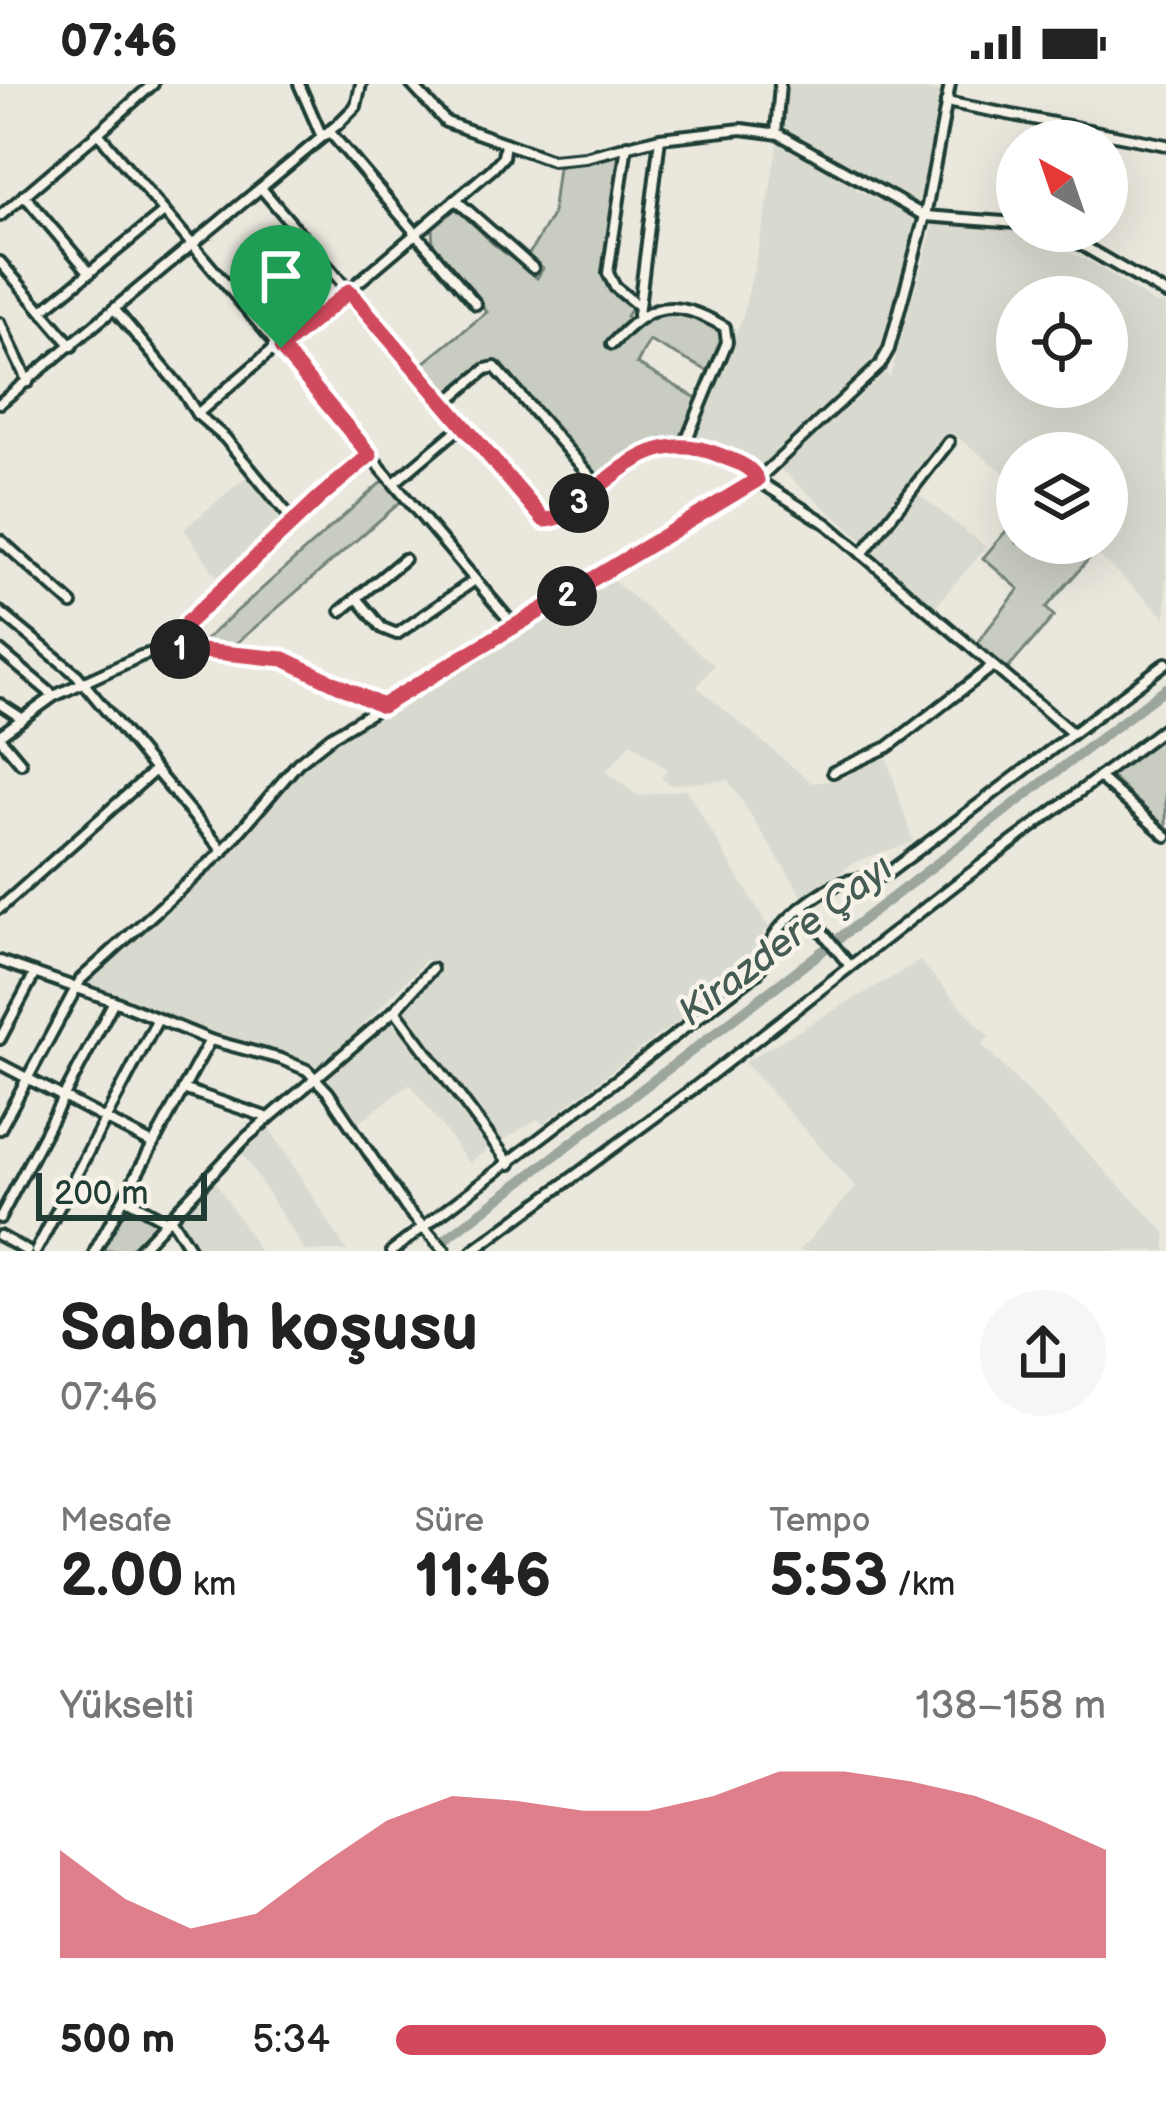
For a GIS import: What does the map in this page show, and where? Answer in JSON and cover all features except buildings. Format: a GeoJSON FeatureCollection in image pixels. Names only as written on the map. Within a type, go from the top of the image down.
{"type":"FeatureCollection","features":[{"type":"Feature","properties":{"kind":"street"},"geometry":{"type":"LineString","coordinates":[[0,216],[153,84]]}},
{"type":"Feature","properties":{"kind":"street"},"geometry":{"type":"LineString","coordinates":[[298,84],[326,134],[476,304]]}},
{"type":"Feature","properties":{"kind":"street"},"geometry":{"type":"LineString","coordinates":[[0,403],[326,134],[356,106],[361,84]]}},
{"type":"Feature","properties":{"kind":"street"},"geometry":{"type":"LineString","coordinates":[[411,84],[446,122],[563,161],[660,138],[742,129],[776,133],[925,216],[996,221]]}},
{"type":"Feature","properties":{"kind":"street"},"geometry":{"type":"LineString","coordinates":[[776,133],[780,84]]}},
{"type":"Feature","properties":{"kind":"street"},"geometry":{"type":"LineString","coordinates":[[0,1129],[74,987],[223,851],[298,763],[332,736],[757,480],[885,359],[925,216],[950,84]]}},
{"type":"Feature","properties":{"kind":"street"},"geometry":{"type":"LineString","coordinates":[[946,103],[1166,146]]}},
{"type":"Feature","properties":{"kind":"street"},"geometry":{"type":"LineString","coordinates":[[98,133],[514,627]]}},
{"type":"Feature","properties":{"kind":"street"},"geometry":{"type":"LineString","coordinates":[[612,344],[638,311],[660,138]]}},
{"type":"Feature","properties":{"kind":"street"},"geometry":{"type":"LineString","coordinates":[[197,414],[456,200],[499,162],[505,143]]}},
{"type":"Feature","properties":{"kind":"street"},"geometry":{"type":"LineString","coordinates":[[627,145],[608,273],[638,311]]}},
{"type":"Feature","properties":{"kind":"street"},"geometry":{"type":"LineString","coordinates":[[261,188],[544,520],[558,519],[655,451],[685,444],[751,470],[757,480],[826,524],[1072,733]]}},
{"type":"Feature","properties":{"kind":"street"},"geometry":{"type":"LineString","coordinates":[[25,195],[90,273]]}},
{"type":"Feature","properties":{"kind":"street"},"geometry":{"type":"LineString","coordinates":[[456,200],[533,268]]}},
{"type":"Feature","properties":{"kind":"street"},"geometry":{"type":"LineString","coordinates":[[42,311],[164,212]]}},
{"type":"Feature","properties":{"kind":"street"},"geometry":{"type":"LineString","coordinates":[[1094,252],[1166,294]]}},
{"type":"Feature","properties":{"kind":"street"},"geometry":{"type":"LineString","coordinates":[[0,262],[72,346]]}},
{"type":"Feature","properties":{"kind":"street"},"geometry":{"type":"LineString","coordinates":[[638,311],[676,309],[727,329],[727,342],[685,444]]}},
{"type":"Feature","properties":{"kind":"street"},"geometry":{"type":"LineString","coordinates":[[115,310],[197,414],[224,438],[294,522]]}},
{"type":"Feature","properties":{"kind":"street"},"geometry":{"type":"LineString","coordinates":[[0,323],[28,382]]}},
{"type":"Feature","properties":{"kind":"street"},"geometry":{"type":"LineString","coordinates":[[445,404],[486,369],[500,370],[600,488]]}},
{"type":"Feature","properties":{"kind":"street"},"geometry":{"type":"LineString","coordinates":[[394,483],[463,425]]}},
{"type":"Feature","properties":{"kind":"street"},"geometry":{"type":"LineString","coordinates":[[862,554],[949,442]]}},
{"type":"Feature","properties":{"kind":"street"},"geometry":{"type":"LineString","coordinates":[[170,648],[180,631],[370,455]]}},
{"type":"Feature","properties":{"kind":"street"},"geometry":{"type":"LineString","coordinates":[[0,540],[72,604]]}},
{"type":"Feature","properties":{"kind":"street"},"geometry":{"type":"LineString","coordinates":[[341,610],[404,559]]}},
{"type":"Feature","properties":{"kind":"street"},"geometry":{"type":"LineString","coordinates":[[357,598],[382,628],[397,634],[475,580]]}},
{"type":"Feature","properties":{"kind":"street"},"geometry":{"type":"LineString","coordinates":[[0,612],[83,682],[223,851]]}},
{"type":"Feature","properties":{"kind":"street"},"geometry":{"type":"LineString","coordinates":[[21,763],[0,736],[20,717],[83,682],[170,648],[284,659],[382,706]]}},
{"type":"Feature","properties":{"kind":"street"},"geometry":{"type":"LineString","coordinates":[[0,651],[54,696]]}},
{"type":"Feature","properties":{"kind":"street"},"geometry":{"type":"LineString","coordinates":[[392,1251],[757,973],[765,964],[772,938],[843,882],[888,873],[1166,663]]}},
{"type":"Feature","properties":{"kind":"street"},"geometry":{"type":"LineString","coordinates":[[833,772],[888,747],[993,666]]}},
{"type":"Feature","properties":{"kind":"street"},"geometry":{"type":"LineString","coordinates":[[0,704],[20,717]]}},
{"type":"Feature","properties":{"kind":"street"},"geometry":{"type":"LineString","coordinates":[[473,1251],[694,1088],[847,963],[1166,728]]}},
{"type":"Feature","properties":{"kind":"street"},"geometry":{"type":"LineString","coordinates":[[0,908],[154,770]]}},
{"type":"Feature","properties":{"kind":"street"},"geometry":{"type":"LineString","coordinates":[[1100,777],[1166,836]]}},
{"type":"Feature","properties":{"kind":"street"},"geometry":{"type":"LineString","coordinates":[[806,911],[847,963]]}},
{"type":"Feature","properties":{"kind":"street"},"geometry":{"type":"LineString","coordinates":[[2,965],[114,1001],[210,1040],[290,1062],[317,1078],[399,1199],[445,1251]]}},
{"type":"Feature","properties":{"kind":"street"},"geometry":{"type":"LineString","coordinates":[[138,1251],[269,1118],[395,1010],[432,969]]}},
{"type":"Feature","properties":{"kind":"street"},"geometry":{"type":"LineString","coordinates":[[0,1039],[35,973]]}},
{"type":"Feature","properties":{"kind":"street"},"geometry":{"type":"LineString","coordinates":[[0,1218],[114,1001]]}},
{"type":"Feature","properties":{"kind":"street"},"geometry":{"type":"LineString","coordinates":[[395,1010],[510,1164]]}},
{"type":"Feature","properties":{"kind":"street"},"geometry":{"type":"LineString","coordinates":[[36,1251],[158,1019]]}},
{"type":"Feature","properties":{"kind":"street"},"geometry":{"type":"LineString","coordinates":[[95,1251],[210,1040]]}},
{"type":"Feature","properties":{"kind":"street"},"geometry":{"type":"LineString","coordinates":[[0,1064],[153,1144]]}},
{"type":"Feature","properties":{"kind":"street"},"geometry":{"type":"LineString","coordinates":[[183,1089],[269,1118]]}},
{"type":"Feature","properties":{"kind":"street"},"geometry":{"type":"LineString","coordinates":[[124,1198],[168,1219],[191,1251]]}},
{"type":"Feature","properties":{"kind":"street"},"geometry":{"type":"LineString","coordinates":[[0,1236],[27,1251]]}},
{"type":"Feature","properties":{"kind":"shaded area"},"geometry":{"type":"Polygon","coordinates":[[[784,84],[871,84],[943,92],[924,200],[920,203],[782,129],[784,84]]]}},
{"type":"Feature","properties":{"kind":"shaded area"},"geometry":{"type":"Polygon","coordinates":[[[778,140],[852,181],[857,190],[920,219],[921,225],[887,347],[761,468],[690,437],[742,319],[778,140]]]}},
{"type":"Feature","properties":{"kind":"shaded area"},"geometry":{"type":"Polygon","coordinates":[[[622,153],[617,217],[604,267],[606,280],[632,307],[626,316],[630,320],[607,344],[612,349],[648,318],[670,313],[717,323],[727,336],[712,373],[649,341],[637,364],[700,400],[682,441],[657,444],[603,480],[502,364],[485,364],[447,393],[438,390],[419,367],[487,312],[433,245],[432,228],[456,206],[492,243],[537,278],[543,268],[528,256],[552,215],[558,167],[622,153]]]}},
{"type":"Feature","properties":{"kind":"shaded area"},"geometry":{"type":"Polygon","coordinates":[[[934,223],[996,228],[996,252],[1069,252],[1113,276],[996,276],[996,408],[1128,408],[1128,286],[1154,303],[1166,305],[1166,618],[1108,564],[1128,564],[1128,432],[996,432],[996,466],[950,432],[863,541],[780,469],[885,373],[890,376],[934,223]]]}},
{"type":"Feature","properties":{"kind":"shaded area"},"geometry":{"type":"Polygon","coordinates":[[[246,477],[286,524],[223,585],[184,529],[246,477]]]}},
{"type":"Feature","properties":{"kind":"shaded area"},"geometry":{"type":"Polygon","coordinates":[[[385,479],[403,500],[231,648],[198,646],[385,479]]]}},
{"type":"Feature","properties":{"kind":"shaded area"},"geometry":{"type":"Polygon","coordinates":[[[916,492],[986,547],[935,607],[875,557],[874,551],[916,492]]]}},
{"type":"Feature","properties":{"kind":"shaded area"},"geometry":{"type":"Polygon","coordinates":[[[996,543],[996,564],[1084,564],[1046,608],[1054,616],[1006,671],[976,644],[1019,589],[983,558],[996,543]]]}},
{"type":"Feature","properties":{"kind":"shaded area"},"geometry":{"type":"Polygon","coordinates":[[[608,576],[714,665],[697,687],[812,783],[845,778],[855,768],[887,758],[913,842],[856,861],[805,900],[728,780],[671,785],[661,778],[667,769],[631,743],[606,772],[638,796],[686,789],[769,928],[763,933],[759,959],[543,1124],[537,1119],[499,1143],[405,1015],[404,1009],[439,970],[427,959],[318,1066],[280,1052],[240,1046],[83,985],[238,844],[300,767],[328,742],[445,677],[608,576]]]}},
{"type":"Feature","properties":{"kind":"shaded area"},"geometry":{"type":"Polygon","coordinates":[[[1166,731],[1166,828],[1109,775],[1166,731]]]}},
{"type":"Feature","properties":{"kind":"shaded area"},"geometry":{"type":"Polygon","coordinates":[[[920,961],[989,1037],[982,1045],[1166,1233],[1166,1251],[799,1251],[856,1187],[744,1062],[920,961]]]}},
{"type":"Feature","properties":{"kind":"shaded area"},"geometry":{"type":"Polygon","coordinates":[[[395,1017],[489,1143],[469,1163],[410,1084],[358,1123],[329,1081],[329,1074],[395,1017]]]}},
{"type":"Feature","properties":{"kind":"shaded area"},"geometry":{"type":"Polygon","coordinates":[[[269,1128],[347,1251],[305,1251],[242,1153],[269,1128]]]}},
{"type":"Feature","properties":{"kind":"shaded area"},"geometry":{"type":"Polygon","coordinates":[[[215,1181],[259,1251],[196,1251],[177,1220],[215,1181]]]}},
{"type":"Feature","properties":{"kind":"shaded area"},"geometry":{"type":"Polygon","coordinates":[[[129,1203],[160,1219],[128,1251],[102,1251],[129,1203]]]}},
{"type":"Feature","properties":{"kind":"waterway","name":"Kirazdere Çayı"},"geometry":{"type":"LineString","coordinates":[[442,1242],[1166,688]]}},
{"type":"Feature","properties":{"kind":"route"},"geometry":{"type":"LineString","coordinates":[[349,291],[544,520],[563,516],[667,445],[697,446],[751,470],[757,480],[382,706],[284,659],[170,648],[188,622],[370,455],[281,348],[349,291]]}}]}
